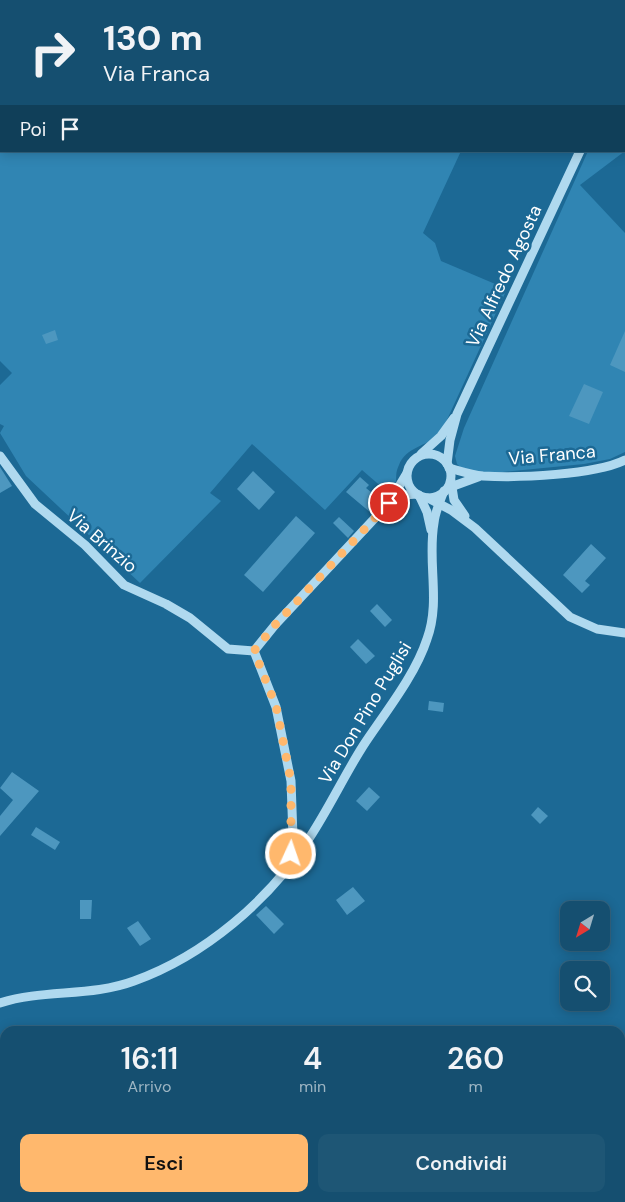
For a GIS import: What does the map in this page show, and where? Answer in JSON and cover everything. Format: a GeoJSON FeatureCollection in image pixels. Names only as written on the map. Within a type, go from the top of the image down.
{"type":"FeatureCollection","features":[{"type":"Feature","properties":{"kind":"street","name":"Via Alfredo Agosta"},"geometry":{"type":"LineString","coordinates":[[448,466],[450,440],[458,414],[580,152]]}},
{"type":"Feature","properties":{"kind":"street","name":"Via Alfredo Agosta"},"geometry":{"type":"LineString","coordinates":[[418,457],[433,444],[458,414]]}},
{"type":"Feature","properties":{"kind":"street"},"geometry":{"type":"LineString","coordinates":[[290,865],[293,837],[291,781],[276,706],[254,651],[275,625],[389,503],[413,461],[418,457],[424,455],[437,456],[448,466],[481,476]]}},
{"type":"Feature","properties":{"kind":"street","name":"Via Brinzio"},"geometry":{"type":"LineString","coordinates":[[0,456],[35,504],[85,545],[124,584],[190,618],[228,649],[254,651]]}},
{"type":"Feature","properties":{"kind":"street","name":"Via Franca"},"geometry":{"type":"LineString","coordinates":[[481,476],[512,476],[590,470],[614,465],[625,460]]}},
{"type":"Feature","properties":{"kind":"street"},"geometry":{"type":"LineString","coordinates":[[448,466],[448,486],[454,500],[475,528]]}},
{"type":"Feature","properties":{"kind":"street"},"geometry":{"type":"LineString","coordinates":[[407,473],[409,484],[421,496],[427,512],[432,537]]}},
{"type":"Feature","properties":{"kind":"street"},"geometry":{"type":"LineString","coordinates":[[421,496],[464,480],[481,476]]}},
{"type":"Feature","properties":{"kind":"street"},"geometry":{"type":"LineString","coordinates":[[454,500],[456,492],[464,480]]}},
{"type":"Feature","properties":{"kind":"street"},"geometry":{"type":"LineString","coordinates":[[432,537],[434,522],[448,486]]}},
{"type":"Feature","properties":{"kind":"street"},"geometry":{"type":"LineString","coordinates":[[389,503],[405,495],[421,496],[440,503],[475,528],[570,617],[597,630],[625,633]]}},
{"type":"Feature","properties":{"kind":"street","name":"Via Don Pino Puglisi"},"geometry":{"type":"LineString","coordinates":[[0,1003],[35,996],[103,990],[133,982],[158,971],[191,952],[225,929],[265,892],[290,865],[309,838],[361,750],[418,661],[427,640],[435,601],[432,537]]}},
{"type":"Feature","properties":{"kind":"shaded area"},"geometry":{"type":"Polygon","coordinates":[[[0,152],[461,152],[423,233],[435,243],[441,261],[507,289],[440,435],[406,454],[397,469],[395,486],[391,495],[362,470],[325,510],[252,444],[210,493],[221,501],[140,583],[26,476],[0,433],[4,426],[0,424],[0,385],[12,373],[0,361],[0,152]]]}},
{"type":"Feature","properties":{"kind":"shaded area"},"geometry":{"type":"Polygon","coordinates":[[[588,152],[624,152],[580,185],[625,233],[625,452],[610,459],[584,464],[482,474],[462,469],[457,464],[455,456],[464,428],[588,152]]]}},
{"type":"Feature","properties":{"kind":"building"},"geometry":{"type":"Polygon","coordinates":[[[55,330],[58,340],[46,344],[42,335],[55,330]]]}},
{"type":"Feature","properties":{"kind":"building"},"geometry":{"type":"Polygon","coordinates":[[[625,331],[625,372],[610,365],[625,331]]]}},
{"type":"Feature","properties":{"kind":"building"},"geometry":{"type":"Polygon","coordinates":[[[584,384],[603,392],[589,424],[569,416],[584,384]]]}},
{"type":"Feature","properties":{"kind":"building"},"geometry":{"type":"Polygon","coordinates":[[[0,467],[12,486],[0,493],[0,467]]]}},
{"type":"Feature","properties":{"kind":"building"},"geometry":{"type":"Polygon","coordinates":[[[253,471],[275,492],[259,510],[237,489],[253,471]]]}},
{"type":"Feature","properties":{"kind":"building"},"geometry":{"type":"Polygon","coordinates":[[[360,477],[369,485],[366,488],[382,501],[371,513],[346,492],[360,477]]]}},
{"type":"Feature","properties":{"kind":"building"},"geometry":{"type":"Polygon","coordinates":[[[296,516],[315,533],[263,592],[244,575],[296,516]]]}},
{"type":"Feature","properties":{"kind":"building"},"geometry":{"type":"Polygon","coordinates":[[[339,517],[354,531],[348,538],[333,523],[339,517]]]}},
{"type":"Feature","properties":{"kind":"building"},"geometry":{"type":"Polygon","coordinates":[[[591,544],[606,558],[585,581],[590,585],[582,593],[563,575],[591,544]]]}},
{"type":"Feature","properties":{"kind":"building"},"geometry":{"type":"Polygon","coordinates":[[[377,604],[392,620],[385,627],[370,611],[377,604]]]}},
{"type":"Feature","properties":{"kind":"building"},"geometry":{"type":"Polygon","coordinates":[[[358,639],[375,656],[366,664],[350,647],[358,639]]]}},
{"type":"Feature","properties":{"kind":"building"},"geometry":{"type":"Polygon","coordinates":[[[429,701],[444,703],[443,712],[428,710],[429,701]]]}},
{"type":"Feature","properties":{"kind":"building"},"geometry":{"type":"Polygon","coordinates":[[[12,772],[39,791],[0,836],[0,816],[13,800],[0,788],[12,772]]]}},
{"type":"Feature","properties":{"kind":"building"},"geometry":{"type":"Polygon","coordinates":[[[369,787],[380,797],[367,811],[356,801],[369,787]]]}},
{"type":"Feature","properties":{"kind":"building"},"geometry":{"type":"Polygon","coordinates":[[[538,807],[548,816],[540,824],[531,815],[538,807]]]}},
{"type":"Feature","properties":{"kind":"building"},"geometry":{"type":"Polygon","coordinates":[[[36,827],[60,842],[55,850],[31,835],[36,827]]]}},
{"type":"Feature","properties":{"kind":"building"},"geometry":{"type":"Polygon","coordinates":[[[353,887],[365,901],[347,915],[336,900],[353,887]]]}},
{"type":"Feature","properties":{"kind":"building"},"geometry":{"type":"Polygon","coordinates":[[[80,900],[92,900],[91,919],[80,919],[80,900]]]}},
{"type":"Feature","properties":{"kind":"building"},"geometry":{"type":"Polygon","coordinates":[[[266,906],[284,924],[274,934],[256,915],[266,906]]]}},
{"type":"Feature","properties":{"kind":"building"},"geometry":{"type":"Polygon","coordinates":[[[138,921],[151,939],[140,946],[127,928],[138,921]]]}},
{"type":"Feature","properties":{"kind":"route"},"geometry":{"type":"LineString","coordinates":[[291,854],[293,837],[291,781],[276,706],[254,651],[275,625],[389,503]]}}]}
